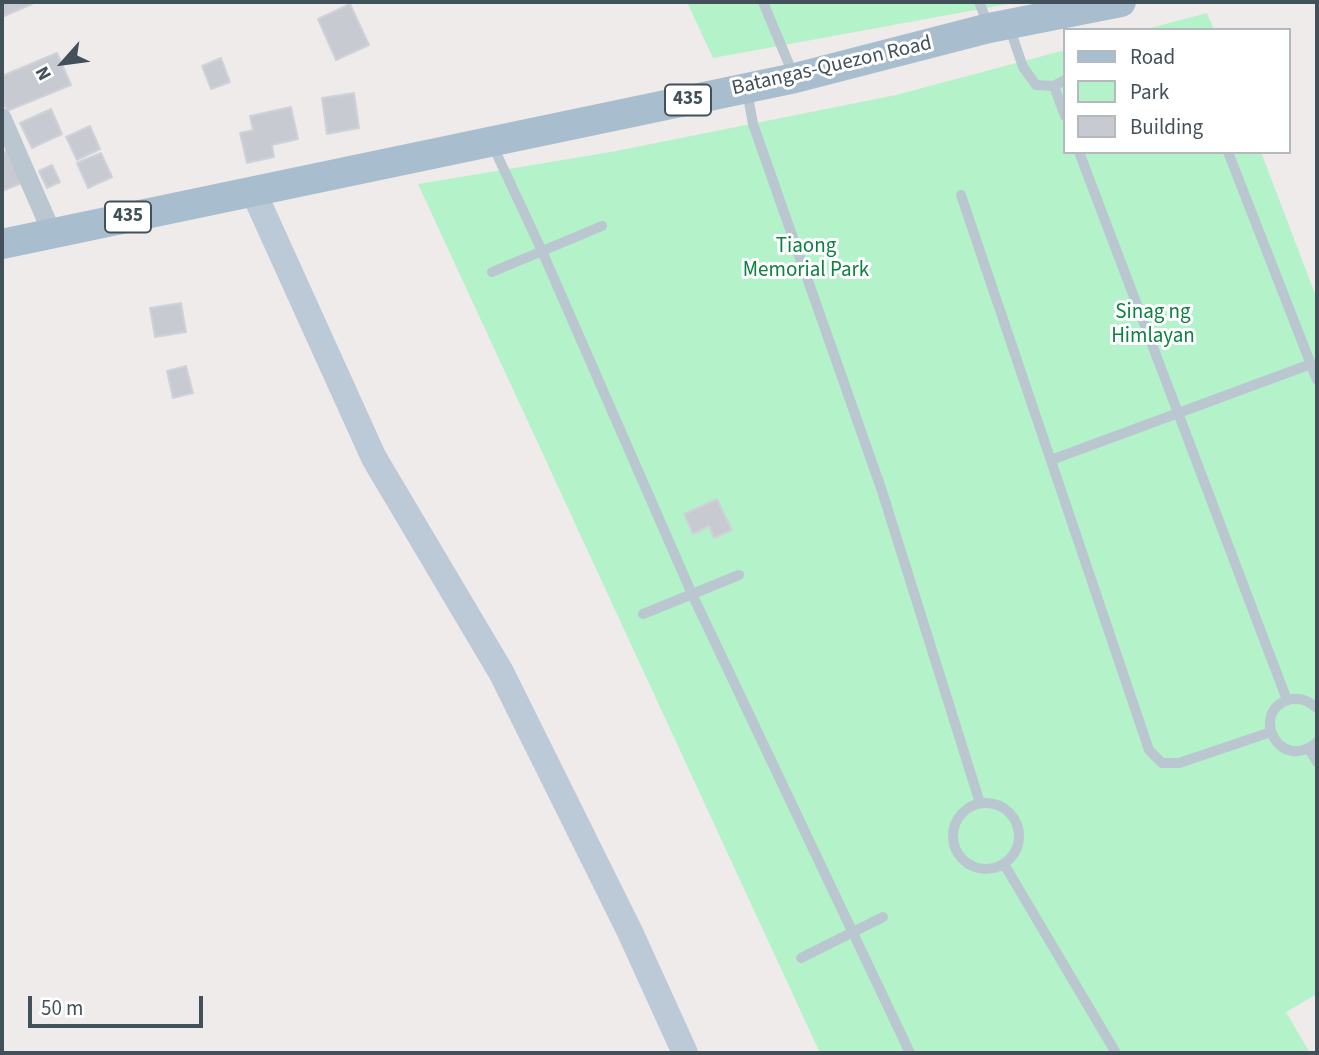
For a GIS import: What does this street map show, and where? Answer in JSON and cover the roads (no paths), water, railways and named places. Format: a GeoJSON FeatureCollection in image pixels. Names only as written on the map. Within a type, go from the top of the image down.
{"type":"FeatureCollection","features":[{"type":"Feature","properties":{"kind":"main road","name":"Batangas-Quezon Road"},"geometry":{"type":"LineString","coordinates":[[254,193],[795,78],[993,18],[1080,15],[1121,2]]}},
{"type":"Feature","properties":{"kind":"main road","name":"435"},"geometry":{"type":"LineString","coordinates":[[2,244],[254,193]]}},
{"type":"Feature","properties":{"kind":"street"},"geometry":{"type":"LineString","coordinates":[[2,118],[52,233]]}},
{"type":"Feature","properties":{"kind":"street"},"geometry":{"type":"LineString","coordinates":[[254,193],[374,458],[501,672],[630,932],[685,1053]]}},
{"type":"Feature","properties":{"kind":"lane"},"geometry":{"type":"LineString","coordinates":[[763,2],[795,78]]}},
{"type":"Feature","properties":{"kind":"lane"},"geometry":{"type":"LineString","coordinates":[[993,18],[1037,85],[1054,86],[1064,81]]}},
{"type":"Feature","properties":{"kind":"lane"},"geometry":{"type":"LineString","coordinates":[[1054,86],[1064,113]]}},
{"type":"Feature","properties":{"kind":"lane"},"geometry":{"type":"LineString","coordinates":[[747,87],[753,124],[882,491],[980,803]]}},
{"type":"Feature","properties":{"kind":"lane"},"geometry":{"type":"LineString","coordinates":[[490,141],[542,251],[692,594],[910,1053]]}},
{"type":"Feature","properties":{"kind":"lane"},"geometry":{"type":"LineString","coordinates":[[1080,154],[1287,700]]}},
{"type":"Feature","properties":{"kind":"lane"},"geometry":{"type":"LineString","coordinates":[[1229,154],[1317,380]]}},
{"type":"Feature","properties":{"kind":"lane"},"geometry":{"type":"LineString","coordinates":[[961,195],[1149,750],[1162,763],[1179,763],[1270,732]]}},
{"type":"Feature","properties":{"kind":"lane"},"geometry":{"type":"LineString","coordinates":[[492,272],[601,226]]}},
{"type":"Feature","properties":{"kind":"lane"},"geometry":{"type":"LineString","coordinates":[[1051,460],[1311,365]]}},
{"type":"Feature","properties":{"kind":"lane"},"geometry":{"type":"LineString","coordinates":[[643,614],[739,575]]}},
{"type":"Feature","properties":{"kind":"lane"},"geometry":{"type":"LineString","coordinates":[[1317,708],[1307,700],[1287,700],[1275,709],[1270,720],[1270,732],[1276,742],[1286,749],[1298,752],[1313,745],[1317,762]]}},
{"type":"Feature","properties":{"kind":"lane"},"geometry":{"type":"LineString","coordinates":[[980,803],[1004,808],[1018,830],[1018,843],[1004,864],[979,869],[958,854],[953,842],[958,817],[968,808],[980,803]]}},
{"type":"Feature","properties":{"kind":"lane"},"geometry":{"type":"LineString","coordinates":[[1004,864],[1115,1053]]}},
{"type":"Feature","properties":{"kind":"lane"},"geometry":{"type":"LineString","coordinates":[[801,958],[883,917]]}},
{"type":"Feature","properties":{"kind":"park label","name":"Tiaong Memorial Park"},"geometry":{"type":"Point","coordinates":[806,259]}},
{"type":"Feature","properties":{"kind":"park label","name":"Sinag ng Himlayan"},"geometry":{"type":"Point","coordinates":[1153,325]}}]}
